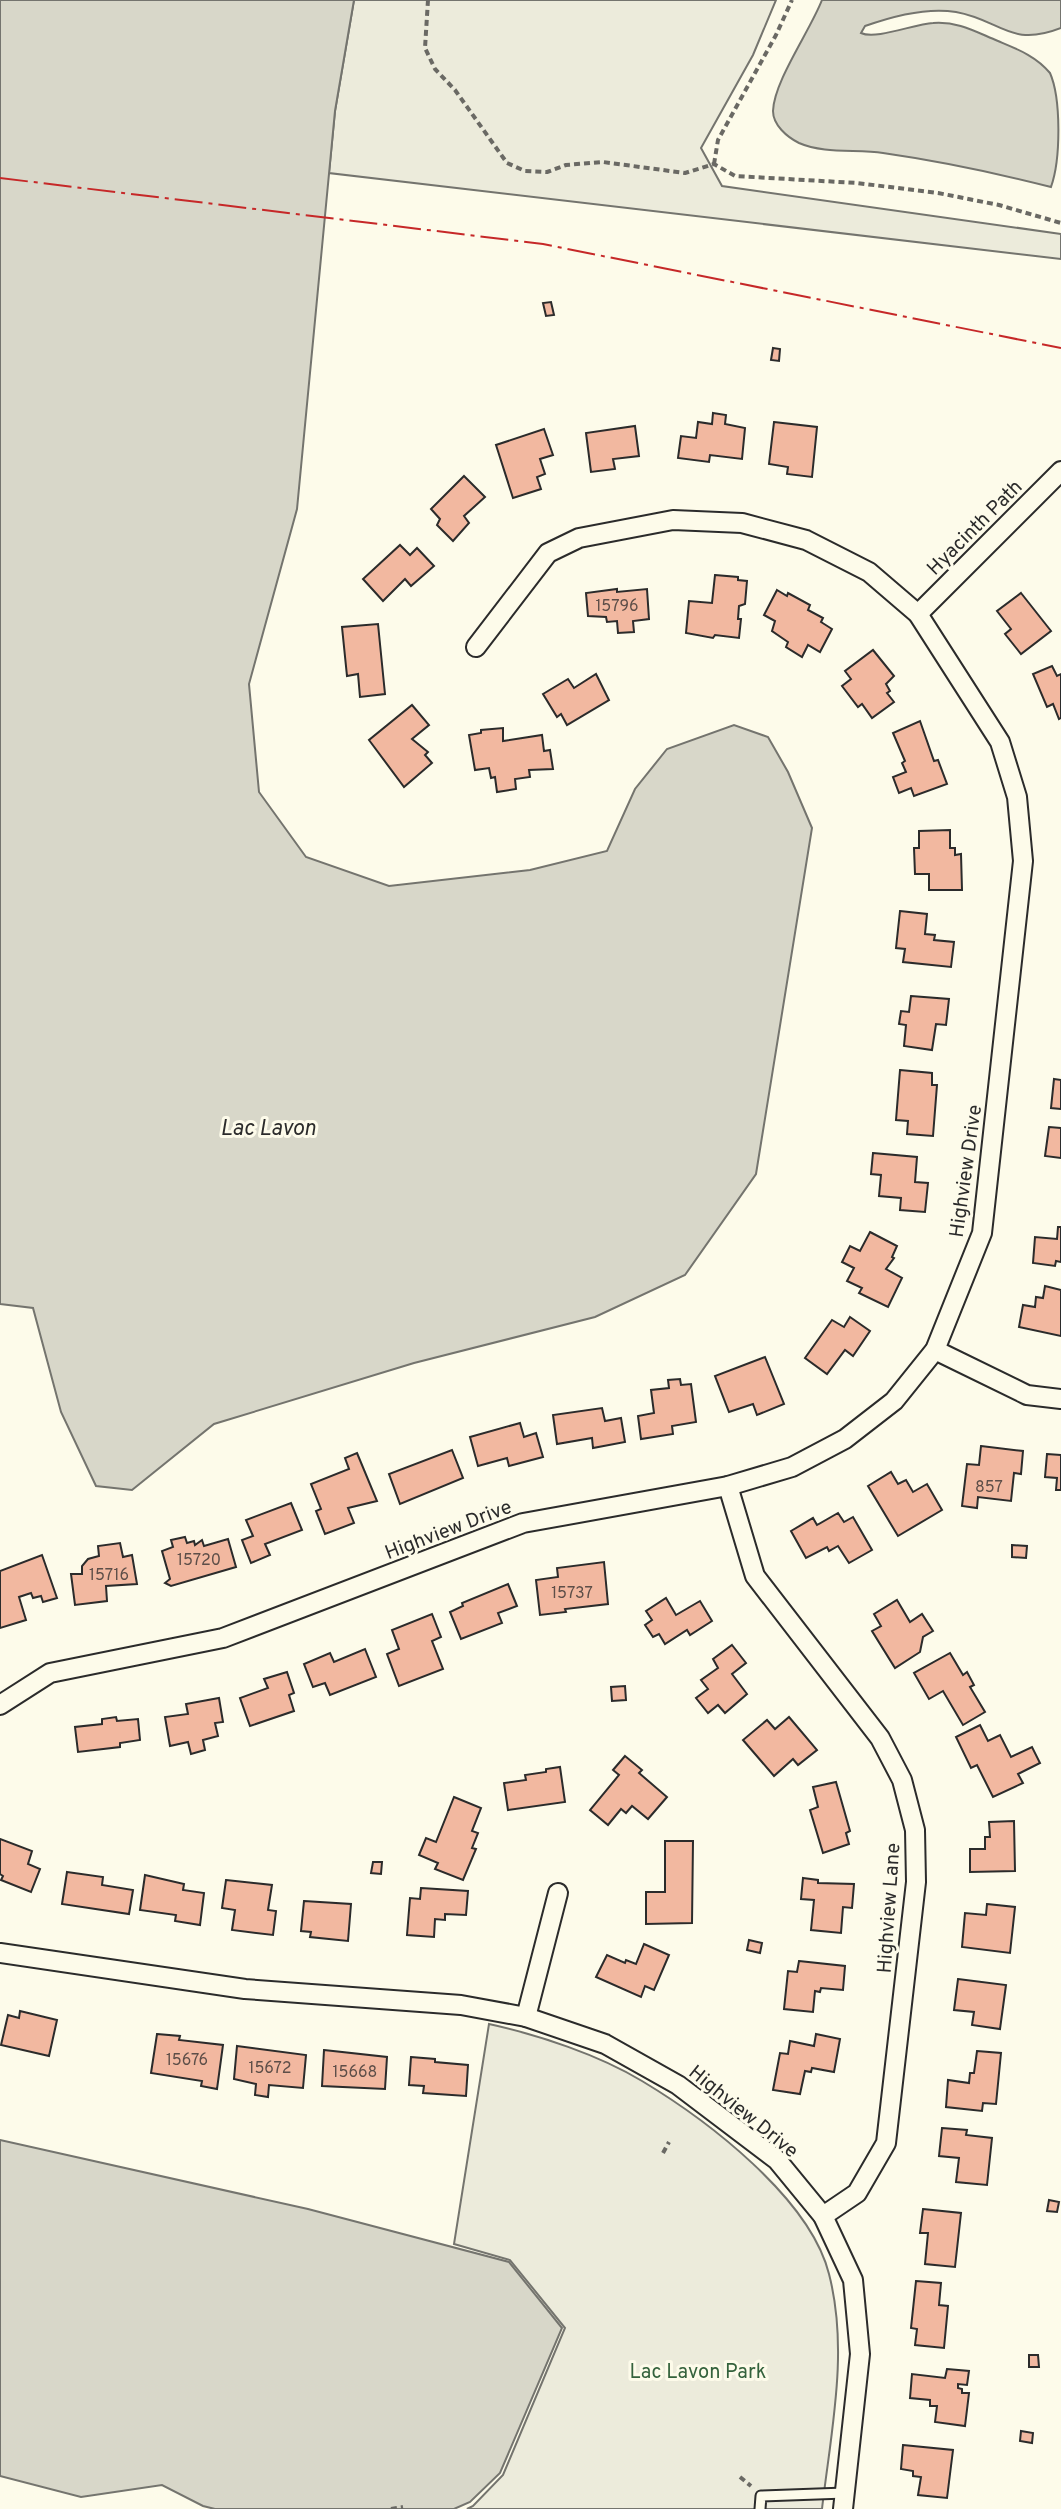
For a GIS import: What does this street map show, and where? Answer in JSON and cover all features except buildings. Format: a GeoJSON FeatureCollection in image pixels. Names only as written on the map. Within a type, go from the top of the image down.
{"type":"FeatureCollection","features":[{"type":"Feature","properties":{"kind":"street","name":"Hyacinth Path"},"geometry":{"type":"LineString","coordinates":[[918,614],[1061,471]]}},
{"type":"Feature","properties":{"kind":"street","name":"Highview Drive"},"geometry":{"type":"LineString","coordinates":[[0,1705],[50,1673],[223,1638],[523,1523],[728,1486],[792,1467],[845,1439],[894,1401],[935,1350],[982,1233],[1023,861],[1017,797],[1000,742],[918,614],[869,572],[806,540],[742,523],[673,520],[579,538],[548,553],[476,647]]}},
{"type":"Feature","properties":{"kind":"street"},"geometry":{"type":"LineString","coordinates":[[935,1350],[1027,1395],[1061,1399]]}},
{"type":"Feature","properties":{"kind":"street","name":"Highview Lane"},"geometry":{"type":"LineString","coordinates":[[728,1486],[755,1576],[880,1738],[902,1780],[915,1830],[916,1882],[886,2143],[857,2193],[823,2216]]}},
{"type":"Feature","properties":{"kind":"street"},"geometry":{"type":"LineString","coordinates":[[526,2017],[558,1893]]}},
{"type":"Feature","properties":{"kind":"street","name":"Highview Drive"},"geometry":{"type":"LineString","coordinates":[[0,1953],[245,1989],[461,2005],[526,2017],[605,2044],[678,2085],[777,2160],[823,2216],[853,2280],[860,2354],[844,2501]]}},
{"type":"Feature","properties":{"kind":"lane"},"geometry":{"type":"LineString","coordinates":[[760,2509],[761,2496],[844,2501]]}},
{"type":"Feature","properties":{"kind":"path"},"geometry":{"type":"LineString","coordinates":[[428,0],[425,48],[435,69],[455,90],[507,163],[525,171],[547,172],[566,165],[603,162],[685,173],[714,164],[735,176],[857,183],[938,193],[999,205],[1061,223]]}},
{"type":"Feature","properties":{"kind":"path"},"geometry":{"type":"LineString","coordinates":[[714,164],[718,140],[770,47],[792,0]]}},
{"type":"Feature","properties":{"kind":"path"},"geometry":{"type":"LineString","coordinates":[[663,2153],[669,2142]]}},
{"type":"Feature","properties":{"kind":"path"},"geometry":{"type":"LineString","coordinates":[[391,2509],[403,2507]]}},
{"type":"Feature","properties":{"kind":"green space"},"geometry":{"type":"Polygon","coordinates":[[[354,0],[776,0],[753,55],[701,148],[722,186],[1061,234],[1061,259],[329,173],[335,111],[354,0]]]}},
{"type":"Feature","properties":{"kind":"green space","name":"Lac Lavon Park"},"geometry":{"type":"Polygon","coordinates":[[[489,2024],[568,2047],[607,2063],[668,2097],[753,2164],[801,2217],[818,2245],[829,2274],[838,2332],[836,2391],[822,2509],[467,2509],[503,2475],[565,2328],[510,2260],[454,2244],[489,2024]]]}},
{"type":"Feature","properties":{"kind":"water","name":"Lac Lavon"},"geometry":{"type":"Polygon","coordinates":[[[0,0],[354,0],[335,111],[297,509],[249,684],[259,792],[306,857],[389,886],[530,870],[607,851],[635,789],[667,749],[734,725],[768,737],[788,772],[812,828],[756,1174],[685,1275],[595,1317],[414,1363],[214,1424],[132,1490],[96,1486],[61,1412],[33,1308],[0,1304],[0,0]]]}},
{"type":"Feature","properties":{"kind":"water"},"geometry":{"type":"Polygon","coordinates":[[[822,0],[1061,0],[1061,28],[1044,33],[1017,34],[971,16],[933,11],[876,22],[865,26],[861,33],[876,35],[925,24],[951,24],[1012,47],[1039,62],[1050,73],[1058,113],[1057,161],[1051,187],[904,156],[819,149],[799,143],[786,134],[774,116],[775,99],[822,0]]]}},
{"type":"Feature","properties":{"kind":"water"},"geometry":{"type":"Polygon","coordinates":[[[0,2140],[308,2209],[509,2262],[562,2328],[500,2473],[470,2502],[454,2509],[215,2509],[162,2485],[81,2497],[0,2476],[0,2140]]]}},
{"type":"Feature","properties":{"kind":"power"},"geometry":{"type":"LineString","coordinates":[[0,178],[543,244],[1061,348]]}}]}
